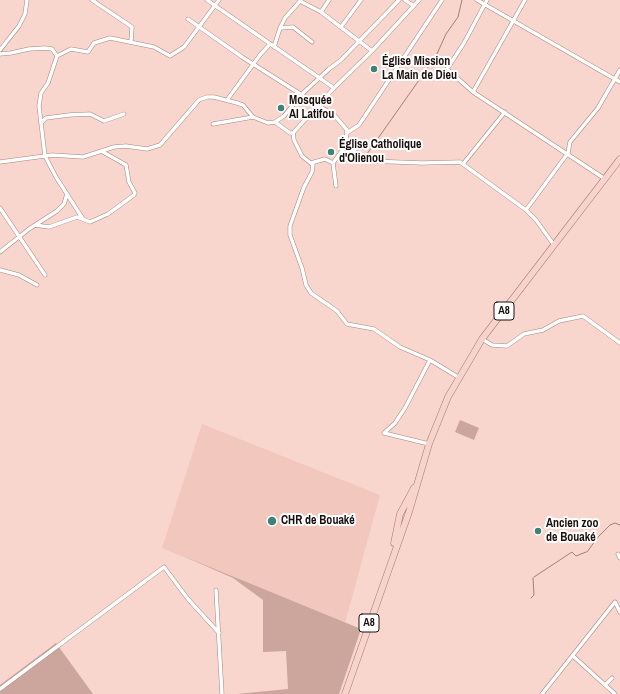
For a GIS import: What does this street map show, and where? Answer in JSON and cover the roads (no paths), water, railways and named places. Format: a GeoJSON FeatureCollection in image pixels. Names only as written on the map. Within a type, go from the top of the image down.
{"type":"FeatureCollection","features":[{"type":"Feature","properties":{"kind":"main road","name":"A8"},"geometry":{"type":"LineString","coordinates":[[345,694],[394,551],[409,512],[429,444],[441,412],[458,378],[482,339],[620,159]]}},
{"type":"Feature","properties":{"kind":"street"},"geometry":{"type":"LineString","coordinates":[[0,50],[19,26],[25,14],[27,0]]}},
{"type":"Feature","properties":{"kind":"street"},"geometry":{"type":"LineString","coordinates":[[92,0],[132,27],[131,41]]}},
{"type":"Feature","properties":{"kind":"street"},"geometry":{"type":"LineString","coordinates":[[207,0],[334,88]]}},
{"type":"Feature","properties":{"kind":"street"},"geometry":{"type":"LineString","coordinates":[[83,219],[45,156],[39,106],[41,93],[48,83],[57,56],[71,49],[88,52],[94,43],[110,38],[131,41],[154,47],[170,56],[184,47],[200,28],[219,0]]}},
{"type":"Feature","properties":{"kind":"street"},"geometry":{"type":"LineString","coordinates":[[274,47],[285,18],[301,0],[342,27],[372,52]]}},
{"type":"Feature","properties":{"kind":"street"},"geometry":{"type":"LineString","coordinates":[[321,12],[329,0]]}},
{"type":"Feature","properties":{"kind":"street"},"geometry":{"type":"LineString","coordinates":[[342,27],[361,0]]}},
{"type":"Feature","properties":{"kind":"street"},"geometry":{"type":"LineString","coordinates":[[0,162],[45,156],[83,157],[103,152],[114,147],[126,146],[148,150],[160,145],[199,100],[214,97],[243,105],[253,117],[268,123],[275,122],[284,116],[302,94],[321,78],[399,0]]}},
{"type":"Feature","properties":{"kind":"street"},"geometry":{"type":"LineString","coordinates":[[405,0],[414,6]]}},
{"type":"Feature","properties":{"kind":"street"},"geometry":{"type":"LineString","coordinates":[[419,0],[372,52],[317,105],[293,133],[294,140],[302,156],[311,163],[312,172],[304,186],[290,226],[290,235],[302,268],[306,285],[311,293],[337,311],[347,324],[374,329],[400,347],[430,360],[458,378]]}},
{"type":"Feature","properties":{"kind":"street"},"geometry":{"type":"LineString","coordinates":[[347,133],[359,125],[442,0]]}},
{"type":"Feature","properties":{"kind":"street"},"geometry":{"type":"LineString","coordinates":[[477,0],[620,82]]}},
{"type":"Feature","properties":{"kind":"street"},"geometry":{"type":"LineString","coordinates":[[487,0],[458,53],[447,68],[462,84],[473,92],[568,153],[605,179]]}},
{"type":"Feature","properties":{"kind":"street"},"geometry":{"type":"LineString","coordinates":[[473,92],[514,22],[525,0]]}},
{"type":"Feature","properties":{"kind":"street"},"geometry":{"type":"LineString","coordinates":[[188,19],[253,64],[335,116],[344,125],[347,133],[346,145],[333,163],[336,186]]}},
{"type":"Feature","properties":{"kind":"street"},"geometry":{"type":"LineString","coordinates":[[280,28],[293,27],[312,42]]}},
{"type":"Feature","properties":{"kind":"street"},"geometry":{"type":"LineString","coordinates":[[227,100],[266,46],[270,44]]}},
{"type":"Feature","properties":{"kind":"street"},"geometry":{"type":"LineString","coordinates":[[0,54],[45,48],[52,49],[57,56]]}},
{"type":"Feature","properties":{"kind":"street"},"geometry":{"type":"LineString","coordinates":[[526,210],[568,153],[570,142],[598,108],[620,70]]}},
{"type":"Feature","properties":{"kind":"street"},"geometry":{"type":"LineString","coordinates":[[463,164],[504,112]]}},
{"type":"Feature","properties":{"kind":"street"},"geometry":{"type":"LineString","coordinates":[[41,123],[46,118],[69,115],[90,114],[104,120],[124,114]]}},
{"type":"Feature","properties":{"kind":"street"},"geometry":{"type":"LineString","coordinates":[[213,124],[253,117]]}},
{"type":"Feature","properties":{"kind":"street"},"geometry":{"type":"LineString","coordinates":[[275,122],[290,133],[293,133]]}},
{"type":"Feature","properties":{"kind":"street"},"geometry":{"type":"LineString","coordinates":[[346,145],[369,161],[422,163],[453,161],[463,164],[526,210],[536,220],[554,245]]}},
{"type":"Feature","properties":{"kind":"street"},"geometry":{"type":"LineString","coordinates":[[35,225],[49,227],[78,217],[90,222],[108,214],[135,193],[129,182],[126,165],[103,152]]}},
{"type":"Feature","properties":{"kind":"street"},"geometry":{"type":"LineString","coordinates":[[311,163],[325,159],[333,163]]}},
{"type":"Feature","properties":{"kind":"street"},"geometry":{"type":"LineString","coordinates":[[0,252],[18,237],[57,211],[64,204],[67,194]]}},
{"type":"Feature","properties":{"kind":"street"},"geometry":{"type":"LineString","coordinates":[[0,208],[18,237],[45,275]]}},
{"type":"Feature","properties":{"kind":"street"},"geometry":{"type":"LineString","coordinates":[[0,270],[19,275],[37,285]]}},
{"type":"Feature","properties":{"kind":"street"},"geometry":{"type":"LineString","coordinates":[[482,339],[492,346],[507,346],[524,334],[543,330],[559,321],[580,316],[586,317],[620,343]]}},
{"type":"Feature","properties":{"kind":"street"},"geometry":{"type":"LineString","coordinates":[[429,444],[384,433],[395,423],[405,408],[430,360]]}},
{"type":"Feature","properties":{"kind":"street"},"geometry":{"type":"LineString","coordinates":[[0,688],[164,567],[188,599],[219,633]]}},
{"type":"Feature","properties":{"kind":"street"},"geometry":{"type":"LineString","coordinates":[[216,590],[222,694]]}},
{"type":"Feature","properties":{"kind":"street"},"geometry":{"type":"LineString","coordinates":[[542,694],[615,602],[620,612]]}},
{"type":"Feature","properties":{"kind":"street"},"geometry":{"type":"LineString","coordinates":[[573,656],[615,694]]}},
{"type":"Feature","properties":{"kind":"street"},"geometry":{"type":"LineString","coordinates":[[605,685],[612,678]]}},
{"type":"Feature","properties":{"kind":"waterway"},"geometry":{"type":"LineString","coordinates":[[367,154],[436,56],[446,34],[458,17],[462,0]]}},
{"type":"Feature","properties":{"kind":"waterway"},"geometry":{"type":"LineString","coordinates":[[587,552],[598,537],[610,525],[615,523],[620,525]]}},
{"type":"Feature","properties":{"kind":"waterway"},"geometry":{"type":"LineString","coordinates":[[534,577],[572,552],[576,556],[586,552]]}},
{"type":"Feature","properties":{"kind":"waterway"},"geometry":{"type":"LineString","coordinates":[[531,598],[534,595],[533,578]]}},
{"type":"Feature","properties":{"kind":"place","name":"Église Mission La Main de Dieu"},"geometry":{"type":"Point","coordinates":[374,69]}},
{"type":"Feature","properties":{"kind":"place","name":"Mosquée Al Latifou"},"geometry":{"type":"Point","coordinates":[281,108]}},
{"type":"Feature","properties":{"kind":"place","name":"Église Catholique d'Olienou"},"geometry":{"type":"Point","coordinates":[331,152]}},
{"type":"Feature","properties":{"kind":"place","name":"CHR de Bouaké"},"geometry":{"type":"Point","coordinates":[272,521]}},
{"type":"Feature","properties":{"kind":"place","name":"Ancien zoo de Bouaké"},"geometry":{"type":"Point","coordinates":[538,531]}}]}
